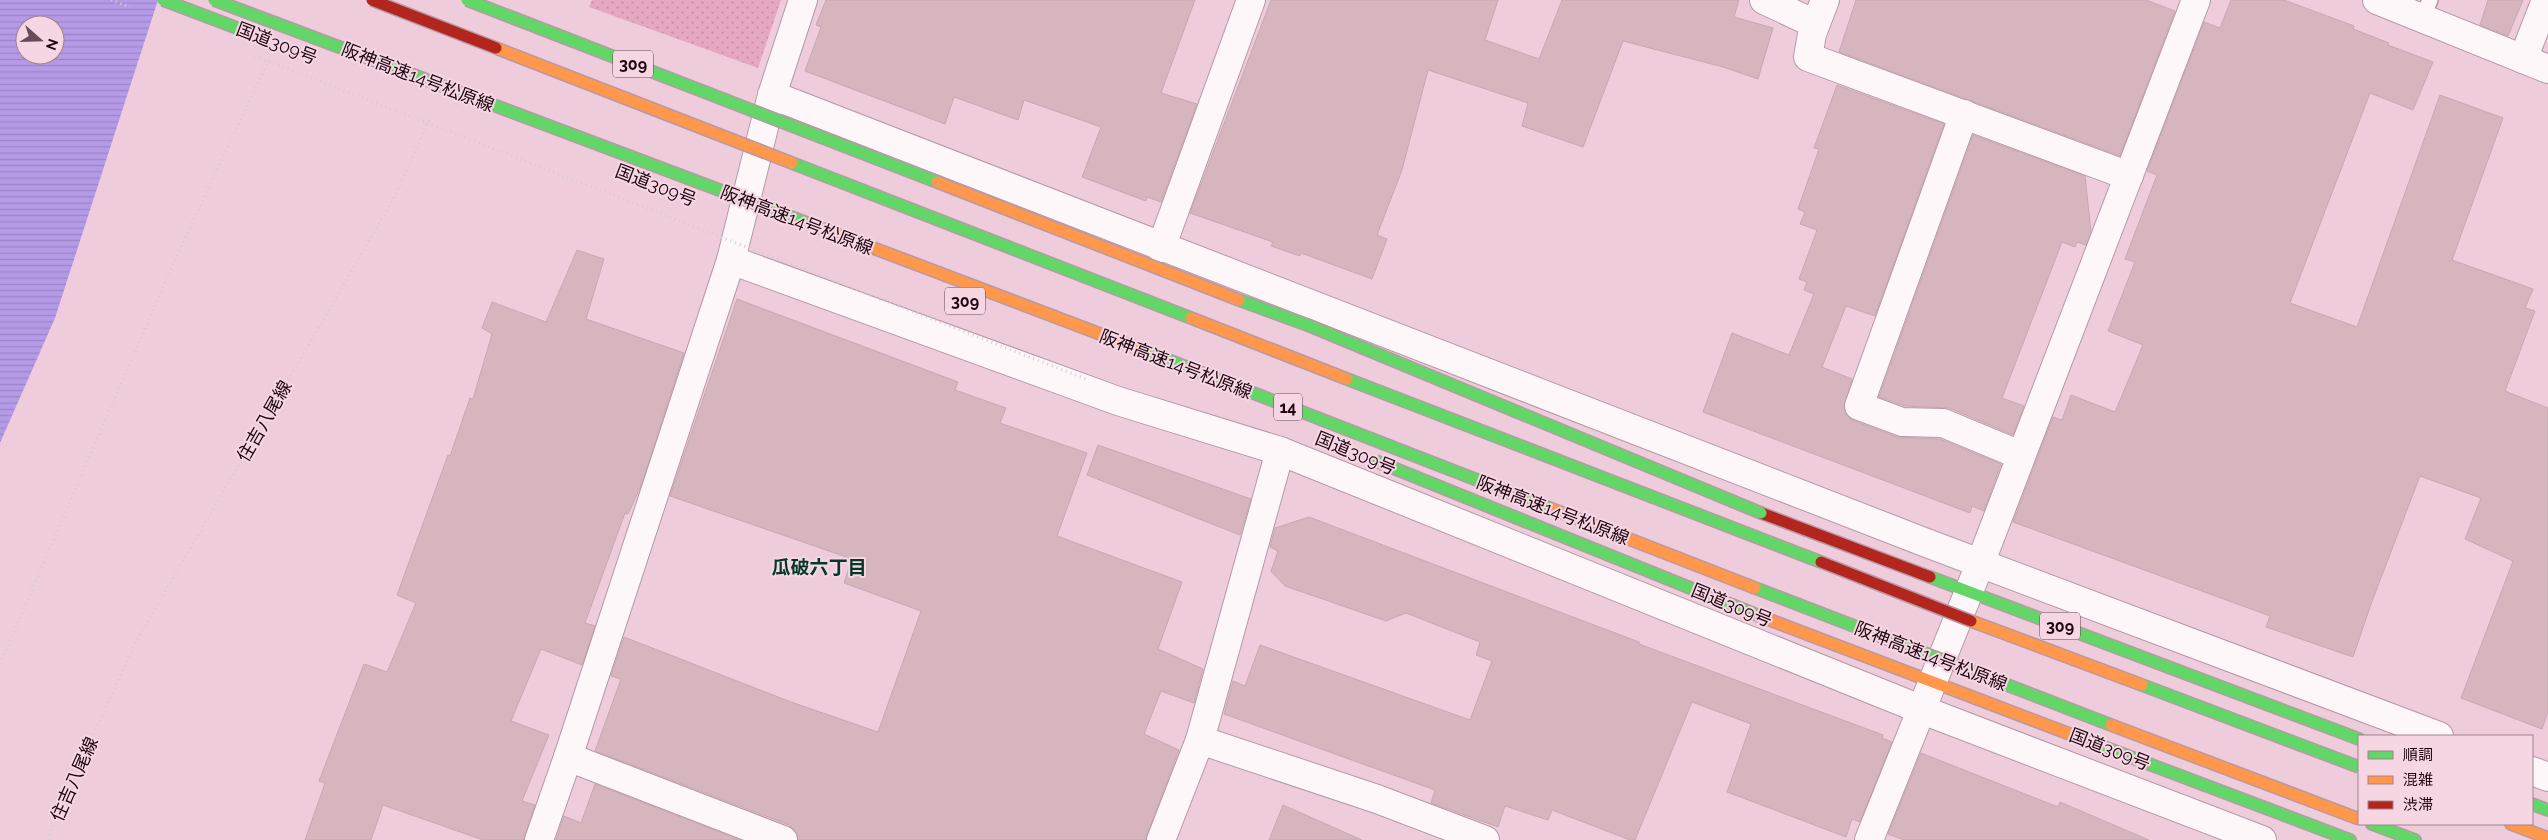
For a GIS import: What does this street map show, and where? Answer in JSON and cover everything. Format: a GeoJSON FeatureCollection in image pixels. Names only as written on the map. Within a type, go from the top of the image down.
{"type":"FeatureCollection","features":[{"type":"Feature","properties":{"kind":"highway","name":"国道309号"},"geometry":{"type":"LineString","coordinates":[[163,0],[252,34]]}},
{"type":"Feature","properties":{"kind":"highway","name":"阪神高速14号松原線"},"geometry":{"type":"LineString","coordinates":[[214,0],[1148,352],[1958,667],[2358,819]]}},
{"type":"Feature","properties":{"kind":"highway"},"geometry":{"type":"LineString","coordinates":[[372,0],[1990,628],[2358,767]]}},
{"type":"Feature","properties":{"kind":"highway","name":"309"},"geometry":{"type":"LineString","coordinates":[[467,0],[1165,272],[1310,326],[1761,513],[2358,739]]}},
{"type":"Feature","properties":{"kind":"highway"},"geometry":{"type":"LineString","coordinates":[[726,212],[754,222]]}},
{"type":"Feature","properties":{"kind":"highway","name":"国道309号"},"geometry":{"type":"LineString","coordinates":[[1365,457],[1762,617],[2350,840]]}},
{"type":"Feature","properties":{"kind":"highway"},"geometry":{"type":"LineString","coordinates":[[2533,804],[2548,810]]}},
{"type":"Feature","properties":{"kind":"highway"},"geometry":{"type":"LineString","coordinates":[[2375,825],[2415,840]]}},
{"type":"Feature","properties":{"kind":"highway"},"geometry":{"type":"LineString","coordinates":[[2514,825],[2548,838]]}},
{"type":"Feature","properties":{"kind":"street"},"geometry":{"type":"LineString","coordinates":[[538,840],[568,757],[731,260],[772,95],[804,0]]}},
{"type":"Feature","properties":{"kind":"street"},"geometry":{"type":"LineString","coordinates":[[1161,248],[1251,0]]}},
{"type":"Feature","properties":{"kind":"street"},"geometry":{"type":"LineString","coordinates":[[1764,0],[1820,12],[1808,57],[2129,176]]}},
{"type":"Feature","properties":{"kind":"street"},"geometry":{"type":"LineString","coordinates":[[1869,840],[1920,709],[1980,564],[2020,455],[2196,0]]}},
{"type":"Feature","properties":{"kind":"street"},"geometry":{"type":"LineString","coordinates":[[2377,0],[2426,9],[2522,59],[2548,69]]}},
{"type":"Feature","properties":{"kind":"street"},"geometry":{"type":"LineString","coordinates":[[2522,59],[2546,0]]}},
{"type":"Feature","properties":{"kind":"street"},"geometry":{"type":"LineString","coordinates":[[772,95],[1161,248],[1980,564],[2435,735]]}},
{"type":"Feature","properties":{"kind":"street"},"geometry":{"type":"LineString","coordinates":[[1964,114],[1859,406],[1902,422],[1943,423],[2020,455]]}},
{"type":"Feature","properties":{"kind":"street"},"geometry":{"type":"LineString","coordinates":[[731,260],[1118,401],[1280,451],[1920,709],[2262,840]]}},
{"type":"Feature","properties":{"kind":"street"},"geometry":{"type":"LineString","coordinates":[[1161,840],[1200,740],[1280,451]]}},
{"type":"Feature","properties":{"kind":"street"},"geometry":{"type":"LineString","coordinates":[[1200,740],[1377,799],[1485,840]]}},
{"type":"Feature","properties":{"kind":"street"},"geometry":{"type":"LineString","coordinates":[[568,757],[784,840]]}},
{"type":"Feature","properties":{"kind":"street"},"geometry":{"type":"LineString","coordinates":[[2533,771],[2548,777]]}},
{"type":"Feature","properties":{"kind":"path"},"geometry":{"type":"LineString","coordinates":[[111,0],[138,11]]}},
{"type":"Feature","properties":{"kind":"path"},"geometry":{"type":"LineString","coordinates":[[0,664],[173,264],[272,53]]}},
{"type":"Feature","properties":{"kind":"path"},"geometry":{"type":"LineString","coordinates":[[249,54],[1086,379]]}},
{"type":"Feature","properties":{"kind":"path","name":"住吉八尾線"},"geometry":{"type":"LineString","coordinates":[[48,840],[63,800],[136,642],[394,198],[433,111]]}},
{"type":"Feature","properties":{"kind":"shaded area"},"geometry":{"type":"Polygon","coordinates":[[[0,0],[158,0],[55,318],[0,443],[0,0]]]}},
{"type":"Feature","properties":{"kind":"shaded area"},"geometry":{"type":"Polygon","coordinates":[[[592,0],[781,0],[758,68],[589,7],[592,0]]]}},
{"type":"Feature","properties":{"kind":"building"},"geometry":{"type":"Polygon","coordinates":[[[826,0],[1195,0],[1161,93],[1197,104],[1161,202],[1147,197],[1146,201],[1082,177],[1101,127],[1024,100],[1018,120],[954,97],[945,124],[805,71],[821,27],[816,25],[826,0]]]}},
{"type":"Feature","properties":{"kind":"building"},"geometry":{"type":"Polygon","coordinates":[[[1271,0],[1498,0],[1485,40],[1539,59],[1562,0],[1739,0],[1734,17],[1773,28],[1758,79],[1723,67],[1623,41],[1583,147],[1522,126],[1528,103],[1428,70],[1402,170],[1377,235],[1387,239],[1372,279],[1301,253],[1300,256],[1271,246],[1273,242],[1190,213],[1271,0]]]}},
{"type":"Feature","properties":{"kind":"building"},"geometry":{"type":"Polygon","coordinates":[[[1856,0],[2146,0],[2175,11],[2120,156],[1839,52],[1856,0]]]}},
{"type":"Feature","properties":{"kind":"building"},"geometry":{"type":"Polygon","coordinates":[[[2231,0],[2284,0],[2354,26],[2353,29],[2389,43],[2388,45],[2433,62],[2413,110],[2370,93],[2290,303],[2357,327],[2440,95],[2503,118],[2452,260],[2533,289],[2525,308],[2535,311],[2505,391],[2548,408],[2548,712],[2542,729],[2461,698],[2513,561],[2465,539],[2481,498],[2420,476],[2371,604],[2353,657],[2266,627],[2270,616],[2013,522],[2053,417],[2062,420],[2071,395],[2115,412],[2143,345],[2108,331],[2135,262],[2125,259],[2157,175],[2147,171],[2204,22],[2220,28],[2231,0]]]}},
{"type":"Feature","properties":{"kind":"building"},"geometry":{"type":"Polygon","coordinates":[[[2488,0],[2523,0],[2508,36],[2480,25],[2488,0]]]}},
{"type":"Feature","properties":{"kind":"building"},"geometry":{"type":"Polygon","coordinates":[[[1837,85],[1944,124],[1875,316],[1846,306],[1822,367],[1852,379],[1844,408],[1847,416],[1854,421],[1897,437],[1940,439],[2001,464],[1984,511],[1972,506],[1970,513],[1703,412],[1732,333],[1789,355],[1814,294],[1804,290],[1807,282],[1799,279],[1817,230],[1800,224],[1805,212],[1798,209],[1819,149],[1814,148],[1837,85]]]}},
{"type":"Feature","properties":{"kind":"building"},"geometry":{"type":"Polygon","coordinates":[[[1973,135],[2085,176],[2091,232],[2086,245],[2077,242],[2075,247],[2062,242],[2002,398],[2024,406],[2013,435],[1949,408],[1905,406],[1879,397],[1973,135]]]}},
{"type":"Feature","properties":{"kind":"building"},"geometry":{"type":"Polygon","coordinates":[[[577,250],[604,259],[586,319],[684,353],[641,486],[628,514],[625,513],[585,623],[595,626],[582,665],[541,649],[511,721],[549,735],[522,801],[535,805],[524,840],[483,840],[383,805],[371,840],[305,840],[325,783],[319,781],[364,664],[387,672],[416,603],[397,595],[470,398],[473,399],[492,334],[482,328],[492,302],[546,322],[577,250]]]}},
{"type":"Feature","properties":{"kind":"building"},"geometry":{"type":"Polygon","coordinates":[[[737,299],[958,382],[955,390],[1006,408],[1000,423],[1087,453],[1057,536],[1182,582],[1158,649],[1203,669],[1194,703],[1161,691],[1144,734],[1179,750],[1145,840],[798,840],[795,831],[789,825],[595,751],[621,679],[611,676],[624,637],[791,702],[878,732],[921,611],[844,583],[852,559],[670,496],[737,299]]]}},
{"type":"Feature","properties":{"kind":"building"},"geometry":{"type":"Polygon","coordinates":[[[1098,445],[1251,499],[1240,535],[1087,475],[1098,445]]]}},
{"type":"Feature","properties":{"kind":"building"},"geometry":{"type":"Polygon","coordinates":[[[1309,517],[1639,642],[1639,644],[1883,735],[1882,738],[1892,742],[1860,822],[1852,819],[1846,837],[1727,792],[1751,724],[1692,702],[1635,840],[1630,840],[1552,810],[1548,820],[1505,806],[1498,827],[1431,803],[1435,790],[1224,714],[1233,681],[1245,686],[1260,645],[1470,720],[1492,661],[1476,655],[1480,642],[1406,613],[1386,621],[1285,586],[1271,571],[1278,551],[1270,547],[1275,528],[1309,517]]]}},
{"type":"Feature","properties":{"kind":"building"},"geometry":{"type":"Polygon","coordinates":[[[1921,753],[2058,807],[2060,802],[2149,840],[1904,840],[1888,834],[1921,753]]]}},
{"type":"Feature","properties":{"kind":"building"},"geometry":{"type":"Polygon","coordinates":[[[595,784],[740,840],[556,840],[564,816],[581,823],[595,784]]]}},
{"type":"Feature","properties":{"kind":"building"},"geometry":{"type":"Polygon","coordinates":[[[1283,805],[1362,840],[1269,840],[1283,805]]]}},
{"type":"Feature","properties":{"kind":"traffic: fast"},"geometry":{"type":"LineString","coordinates":[[163,0],[237,28]]}},
{"type":"Feature","properties":{"kind":"traffic: fast"},"geometry":{"type":"LineString","coordinates":[[214,0],[839,235]]}},
{"type":"Feature","properties":{"kind":"traffic: fast"},"geometry":{"type":"LineString","coordinates":[[467,0],[937,182]]}},
{"type":"Feature","properties":{"kind":"traffic: fast"},"geometry":{"type":"LineString","coordinates":[[792,163],[1191,318]]}},
{"type":"Feature","properties":{"kind":"traffic: fast"},"geometry":{"type":"LineString","coordinates":[[1239,300],[1310,326],[1761,513]]}},
{"type":"Feature","properties":{"kind":"traffic: fast"},"geometry":{"type":"LineString","coordinates":[[1145,351],[1552,509]]}},
{"type":"Feature","properties":{"kind":"traffic: fast"},"geometry":{"type":"LineString","coordinates":[[1347,379],[1821,562]]}},
{"type":"Feature","properties":{"kind":"traffic: fast"},"geometry":{"type":"LineString","coordinates":[[1376,461],[1762,617]]}},
{"type":"Feature","properties":{"kind":"traffic: fast"},"geometry":{"type":"LineString","coordinates":[[1930,577],[2358,739]]}},
{"type":"Feature","properties":{"kind":"traffic: fast"},"geometry":{"type":"LineString","coordinates":[[1755,588],[2111,725]]}},
{"type":"Feature","properties":{"kind":"traffic: fast"},"geometry":{"type":"LineString","coordinates":[[2142,685],[2358,767]]}},
{"type":"Feature","properties":{"kind":"traffic: fast"},"geometry":{"type":"LineString","coordinates":[[2075,736],[2350,840]]}},
{"type":"Feature","properties":{"kind":"traffic: fast"},"geometry":{"type":"LineString","coordinates":[[2533,804],[2548,810]]}},
{"type":"Feature","properties":{"kind":"traffic: fast"},"geometry":{"type":"LineString","coordinates":[[2375,825],[2415,840]]}},
{"type":"Feature","properties":{"kind":"traffic: slow"},"geometry":{"type":"LineString","coordinates":[[496,48],[792,163]]}},
{"type":"Feature","properties":{"kind":"traffic: slow"},"geometry":{"type":"LineString","coordinates":[[937,182],[1239,300]]}},
{"type":"Feature","properties":{"kind":"traffic: slow"},"geometry":{"type":"LineString","coordinates":[[839,235],[1145,351]]}},
{"type":"Feature","properties":{"kind":"traffic: slow"},"geometry":{"type":"LineString","coordinates":[[1191,318],[1347,379]]}},
{"type":"Feature","properties":{"kind":"traffic: slow"},"geometry":{"type":"LineString","coordinates":[[1552,509],[1755,588]]}},
{"type":"Feature","properties":{"kind":"traffic: slow"},"geometry":{"type":"LineString","coordinates":[[1762,617],[2075,736]]}},
{"type":"Feature","properties":{"kind":"traffic: slow"},"geometry":{"type":"LineString","coordinates":[[1971,621],[2142,685]]}},
{"type":"Feature","properties":{"kind":"traffic: slow"},"geometry":{"type":"LineString","coordinates":[[2111,725],[2358,819]]}},
{"type":"Feature","properties":{"kind":"traffic: slow"},"geometry":{"type":"LineString","coordinates":[[2514,825],[2548,838]]}},
{"type":"Feature","properties":{"kind":"traffic: jam"},"geometry":{"type":"LineString","coordinates":[[372,0],[496,48]]}},
{"type":"Feature","properties":{"kind":"traffic: jam"},"geometry":{"type":"LineString","coordinates":[[1761,513],[1930,577]]}},
{"type":"Feature","properties":{"kind":"traffic: jam"},"geometry":{"type":"LineString","coordinates":[[1821,562],[1971,621]]}},
{"type":"Feature","properties":{"kind":"district","name":"瓜破六丁目"},"geometry":{"type":"Point","coordinates":[819,567]}}]}
